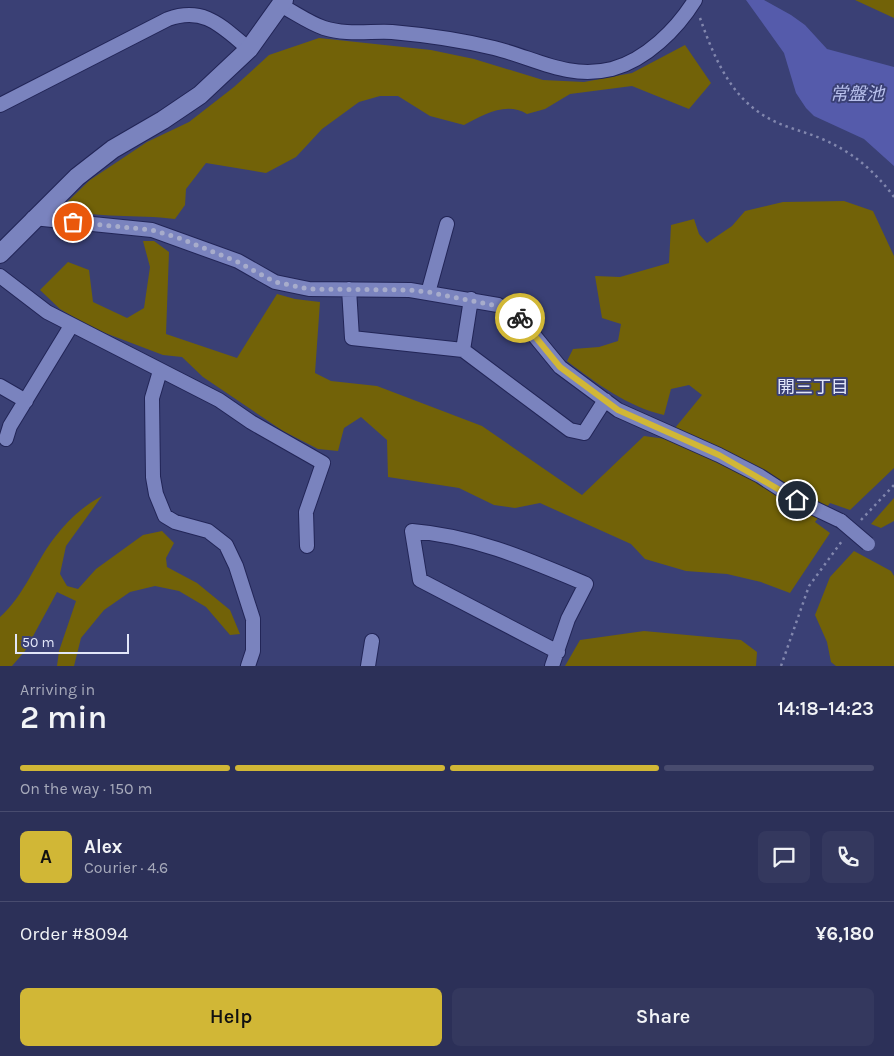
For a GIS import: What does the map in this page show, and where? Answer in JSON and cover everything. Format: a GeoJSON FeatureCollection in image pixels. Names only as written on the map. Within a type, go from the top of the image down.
{"type":"FeatureCollection","features":[{"type":"Feature","properties":{"kind":"street"},"geometry":{"type":"LineString","coordinates":[[0,254],[33,218],[77,176],[112,149],[163,120],[200,95],[249,49],[282,3],[325,28],[357,32],[392,32],[456,41],[496,49],[570,72],[592,72],[613,69],[655,45],[676,26],[695,1]]}},
{"type":"Feature","properties":{"kind":"street"},"geometry":{"type":"LineString","coordinates":[[0,105],[168,19],[184,13],[217,23],[249,49]]}},
{"type":"Feature","properties":{"kind":"street"},"geometry":{"type":"LineString","coordinates":[[33,218],[152,230],[179,238],[238,262],[275,282],[309,289],[349,288],[428,292],[471,299],[498,306],[520,317],[560,367],[618,410],[719,455],[797,500],[841,521],[868,544]]}},
{"type":"Feature","properties":{"kind":"street"},"geometry":{"type":"LineString","coordinates":[[428,292],[447,224]]}},
{"type":"Feature","properties":{"kind":"street"},"geometry":{"type":"LineString","coordinates":[[0,276],[47,312],[71,326],[219,400],[251,422],[323,463],[306,512],[307,546]]}},
{"type":"Feature","properties":{"kind":"street"},"geometry":{"type":"LineString","coordinates":[[349,288],[352,338],[463,350],[570,430],[584,433],[606,400]]}},
{"type":"Feature","properties":{"kind":"street"},"geometry":{"type":"LineString","coordinates":[[463,350],[471,299]]}},
{"type":"Feature","properties":{"kind":"street"},"geometry":{"type":"LineString","coordinates":[[6,439],[10,426],[71,326]]}},
{"type":"Feature","properties":{"kind":"street"},"geometry":{"type":"LineString","coordinates":[[160,371],[152,398],[153,477],[156,494],[165,516],[175,522],[208,531],[226,544],[242,582],[253,619],[253,651],[248,666]]}},
{"type":"Feature","properties":{"kind":"street"},"geometry":{"type":"LineString","coordinates":[[0,386],[26,401]]}},
{"type":"Feature","properties":{"kind":"street"},"geometry":{"type":"LineString","coordinates":[[552,666],[558,652],[568,619],[586,584],[522,556],[481,543],[435,533],[412,531],[420,580],[558,652]]}},
{"type":"Feature","properties":{"kind":"street"},"geometry":{"type":"LineString","coordinates":[[368,666],[372,641]]}},
{"type":"Feature","properties":{"kind":"path"},"geometry":{"type":"LineString","coordinates":[[695,1],[716,60],[746,102],[772,120],[819,138],[852,155],[874,171],[894,197]]}},
{"type":"Feature","properties":{"kind":"path"},"geometry":{"type":"LineString","coordinates":[[860,522],[894,485]]}},
{"type":"Feature","properties":{"kind":"path"},"geometry":{"type":"LineString","coordinates":[[781,666],[809,586],[846,536]]}},
{"type":"Feature","properties":{"kind":"shaded area"},"geometry":{"type":"Polygon","coordinates":[[[855,0],[894,0],[894,18],[855,0]]]}},
{"type":"Feature","properties":{"kind":"shaded area"},"geometry":{"type":"Polygon","coordinates":[[[319,38],[431,50],[474,59],[543,80],[584,82],[632,73],[685,45],[711,83],[689,109],[632,86],[570,94],[545,109],[527,114],[519,110],[503,109],[479,117],[464,125],[430,116],[398,96],[380,96],[359,102],[322,129],[296,157],[266,173],[206,163],[186,189],[185,205],[175,219],[89,214],[61,208],[90,180],[147,142],[189,122],[234,87],[269,55],[319,38]]]}},
{"type":"Feature","properties":{"kind":"shaded area"},"geometry":{"type":"Polygon","coordinates":[[[844,201],[873,211],[894,256],[894,468],[850,510],[830,503],[815,522],[830,533],[790,593],[761,582],[727,574],[686,571],[645,559],[631,544],[540,503],[515,508],[494,505],[459,488],[388,477],[387,440],[361,417],[344,428],[338,451],[318,449],[283,431],[203,377],[182,357],[163,355],[92,328],[60,309],[40,290],[68,262],[89,270],[93,302],[127,318],[144,308],[150,267],[143,241],[154,241],[169,252],[166,334],[237,358],[277,294],[295,299],[320,302],[315,373],[331,381],[377,386],[482,426],[582,495],[644,436],[666,439],[702,395],[689,385],[671,389],[664,415],[625,400],[601,386],[567,361],[573,349],[599,347],[618,341],[621,324],[602,318],[595,276],[620,277],[669,263],[671,225],[694,219],[699,234],[707,243],[732,226],[745,211],[783,202],[844,201]]]}},
{"type":"Feature","properties":{"kind":"shaded area"},"geometry":{"type":"Polygon","coordinates":[[[102,496],[66,546],[60,574],[67,586],[78,589],[96,569],[143,535],[162,531],[174,543],[166,558],[167,567],[197,583],[230,610],[240,634],[230,635],[206,607],[179,591],[155,586],[130,592],[104,610],[81,638],[74,666],[57,666],[59,651],[76,601],[57,592],[25,651],[12,666],[0,666],[0,617],[23,589],[48,547],[60,531],[82,509],[102,496]]]}},
{"type":"Feature","properties":{"kind":"shaded area"},"geometry":{"type":"Polygon","coordinates":[[[894,498],[894,521],[881,528],[871,524],[894,498]]]}},
{"type":"Feature","properties":{"kind":"shaded area"},"geometry":{"type":"Polygon","coordinates":[[[854,551],[891,571],[894,576],[894,666],[836,666],[831,662],[827,642],[815,615],[830,577],[854,551]]]}},
{"type":"Feature","properties":{"kind":"shaded area"},"geometry":{"type":"Polygon","coordinates":[[[644,631],[741,640],[757,652],[756,666],[565,666],[580,640],[644,631]]]}},
{"type":"Feature","properties":{"kind":"water","name":"常盤池"},"geometry":{"type":"Polygon","coordinates":[[[746,0],[764,0],[791,15],[805,25],[827,49],[894,67],[894,166],[864,139],[814,116],[806,108],[796,93],[784,53],[746,0]]]}},
{"type":"Feature","properties":{"kind":"way so far"},"geometry":{"type":"LineString","coordinates":[[73,222],[152,230],[179,238],[238,262],[275,282],[309,289],[349,288],[428,292],[471,299],[498,306],[520,318]]}},
{"type":"Feature","properties":{"kind":"district","name":"開三丁目"},"geometry":{"type":"Point","coordinates":[813,387]}},
{"type":"Feature","properties":{"kind":"route"},"geometry":{"type":"LineString","coordinates":[[520,318],[560,367],[618,410],[719,455],[760,476],[797,500]]}}]}
